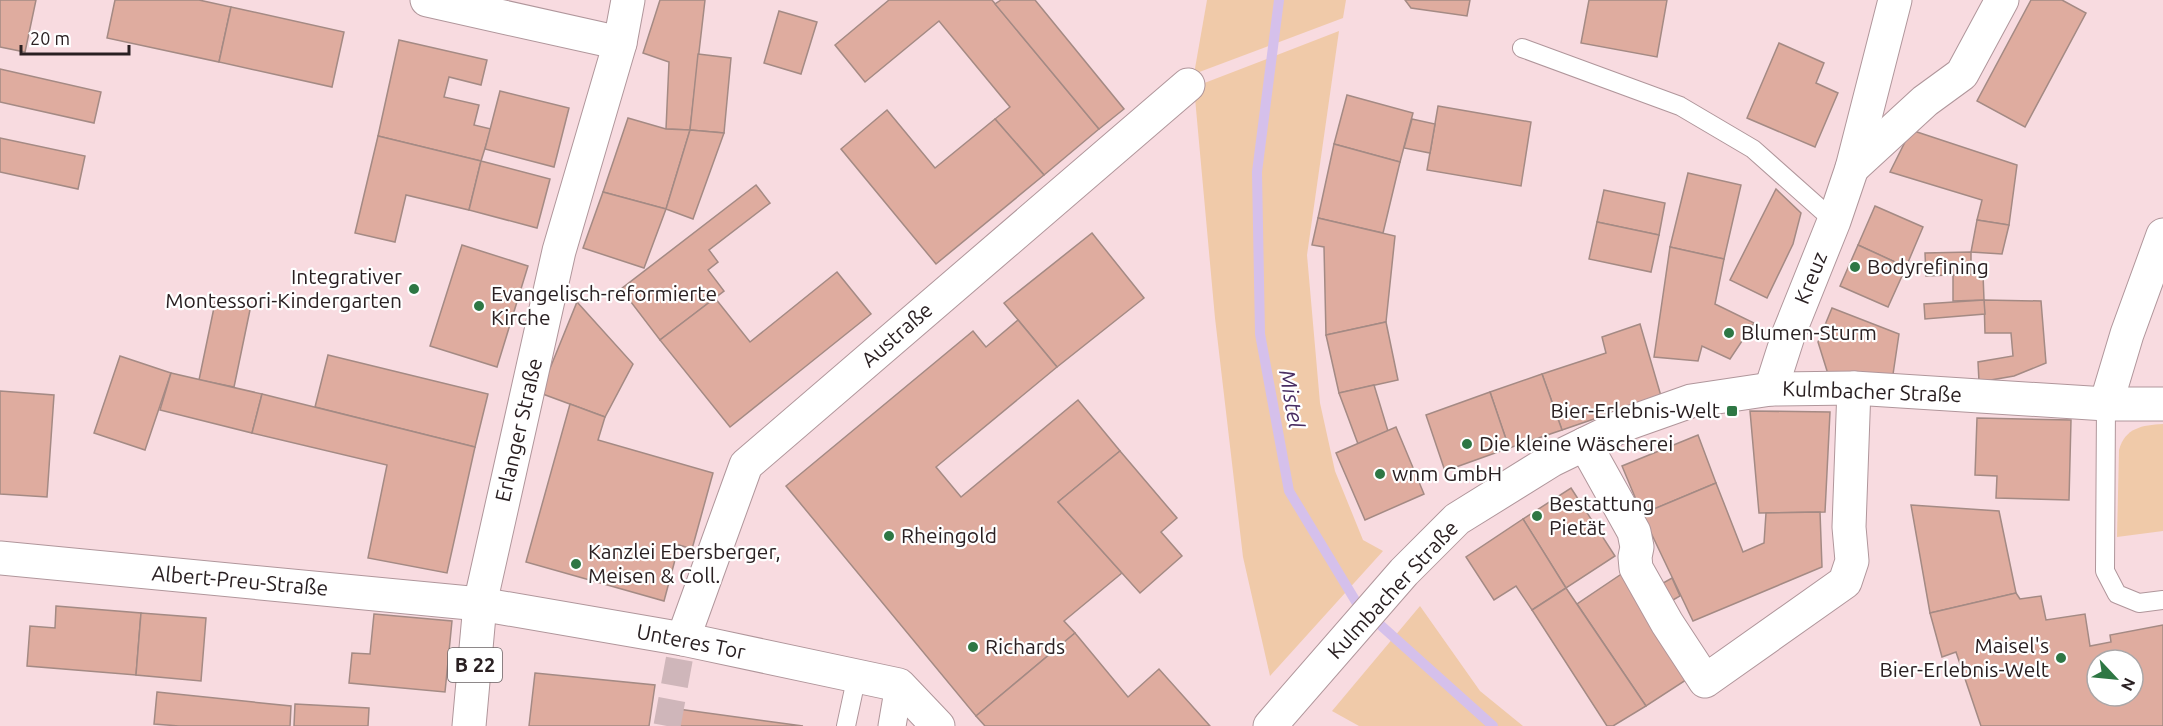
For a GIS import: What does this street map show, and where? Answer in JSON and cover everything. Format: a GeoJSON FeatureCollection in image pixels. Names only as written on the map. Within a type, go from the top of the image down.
{"type":"FeatureCollection","features":[{"type":"Feature","properties":{"kind":"street"},"geometry":{"type":"LineString","coordinates":[[427,0],[620,43]]}},
{"type":"Feature","properties":{"kind":"street","name":"Erlanger Straße"},"geometry":{"type":"LineString","coordinates":[[470,726],[480,604],[559,251],[620,43],[628,0]]}},
{"type":"Feature","properties":{"kind":"street","name":"Kreuz"},"geometry":{"type":"LineString","coordinates":[[1771,389],[1789,333],[1834,221],[1852,168],[1894,0]]}},
{"type":"Feature","properties":{"kind":"street","name":"Kreuz"},"geometry":{"type":"LineString","coordinates":[[1852,168],[1925,101],[1962,74],[2002,0]]}},
{"type":"Feature","properties":{"kind":"street","name":"Austraße"},"geometry":{"type":"LineString","coordinates":[[683,639],[746,465],[1188,85]]}},
{"type":"Feature","properties":{"kind":"street"},"geometry":{"type":"LineString","coordinates":[[2106,404],[2127,334],[2163,235]]}},
{"type":"Feature","properties":{"kind":"street"},"geometry":{"type":"LineString","coordinates":[[1586,444],[1634,532],[1637,547],[1636,568],[1705,681],[1845,582],[1852,561],[1849,527],[1854,388]]}},
{"type":"Feature","properties":{"kind":"street","name":"Kulmbacher Straße"},"geometry":{"type":"LineString","coordinates":[[1277,720],[1404,572],[1457,519],[1552,460],[1626,424],[1691,400],[1771,389],[1854,388],[2106,404],[2163,404]]}},
{"type":"Feature","properties":{"kind":"street","name":"Albert-Preu-Straße"},"geometry":{"type":"LineString","coordinates":[[0,558],[480,604]]}},
{"type":"Feature","properties":{"kind":"street","name":"Unteres Tor"},"geometry":{"type":"LineString","coordinates":[[480,604],[683,639],[899,685]]}},
{"type":"Feature","properties":{"kind":"street"},"geometry":{"type":"LineString","coordinates":[[892,726],[899,685]]}},
{"type":"Feature","properties":{"kind":"street"},"geometry":{"type":"LineString","coordinates":[[899,685],[938,726]]}},
{"type":"Feature","properties":{"kind":"lane"},"geometry":{"type":"LineString","coordinates":[[1522,48],[1680,106],[1753,149],[1834,221]]}},
{"type":"Feature","properties":{"kind":"lane"},"geometry":{"type":"LineString","coordinates":[[2106,404],[2105,571],[2117,594],[2139,603],[2163,600]]}},
{"type":"Feature","properties":{"kind":"lane"},"geometry":{"type":"LineString","coordinates":[[846,726],[857,675]]}},
{"type":"Feature","properties":{"kind":"shaded area"},"geometry":{"type":"Polygon","coordinates":[[[1207,0],[1346,0],[1343,18],[1194,74],[1207,0]]]}},
{"type":"Feature","properties":{"kind":"shaded area"},"geometry":{"type":"Polygon","coordinates":[[[1339,31],[1307,255],[1320,403],[1335,471],[1363,540],[1383,551],[1270,676],[1243,557],[1215,318],[1194,87],[1339,31]]]}},
{"type":"Feature","properties":{"kind":"shaded area"},"geometry":{"type":"Polygon","coordinates":[[[2163,424],[2163,531],[2117,537],[2119,450],[2125,437],[2135,429],[2163,424]]]}},
{"type":"Feature","properties":{"kind":"shaded area"},"geometry":{"type":"Polygon","coordinates":[[[1420,606],[1480,691],[1523,726],[1359,726],[1332,711],[1420,606]]]}},
{"type":"Feature","properties":{"kind":"building"},"geometry":{"type":"Polygon","coordinates":[[[0,0],[36,0],[25,52],[0,47],[0,0]]]}},
{"type":"Feature","properties":{"kind":"building"},"geometry":{"type":"Polygon","coordinates":[[[115,0],[199,0],[231,7],[219,62],[107,38],[115,0]]]}},
{"type":"Feature","properties":{"kind":"building"},"geometry":{"type":"Polygon","coordinates":[[[660,0],[705,0],[690,130],[666,129],[669,62],[643,53],[660,0]]]}},
{"type":"Feature","properties":{"kind":"building"},"geometry":{"type":"Polygon","coordinates":[[[889,0],[992,0],[1099,129],[1044,175],[995,119],[1010,107],[939,21],[865,82],[835,45],[889,0]]]}},
{"type":"Feature","properties":{"kind":"building"},"geometry":{"type":"Polygon","coordinates":[[[1001,0],[1035,0],[1124,109],[1099,129],[995,4],[1001,0]]]}},
{"type":"Feature","properties":{"kind":"building"},"geometry":{"type":"Polygon","coordinates":[[[1405,0],[1470,0],[1467,16],[1411,8],[1405,0]]]}},
{"type":"Feature","properties":{"kind":"building"},"geometry":{"type":"Polygon","coordinates":[[[1589,0],[1667,0],[1657,57],[1581,43],[1589,0]]]}},
{"type":"Feature","properties":{"kind":"building"},"geometry":{"type":"Polygon","coordinates":[[[2031,0],[2062,0],[2086,13],[2025,127],[1977,101],[2031,0]]]}},
{"type":"Feature","properties":{"kind":"building"},"geometry":{"type":"Polygon","coordinates":[[[231,7],[344,32],[332,87],[219,62],[231,7]]]}},
{"type":"Feature","properties":{"kind":"building"},"geometry":{"type":"Polygon","coordinates":[[[779,11],[817,22],[801,74],[764,63],[779,11]]]}},
{"type":"Feature","properties":{"kind":"building"},"geometry":{"type":"Polygon","coordinates":[[[399,40],[487,60],[481,85],[449,77],[444,97],[479,105],[474,125],[491,129],[481,161],[378,136],[399,40]]]}},
{"type":"Feature","properties":{"kind":"building"},"geometry":{"type":"Polygon","coordinates":[[[1779,43],[1824,63],[1816,83],[1838,93],[1815,147],[1747,118],[1779,43]]]}},
{"type":"Feature","properties":{"kind":"building"},"geometry":{"type":"Polygon","coordinates":[[[698,54],[731,58],[724,133],[690,130],[698,54]]]}},
{"type":"Feature","properties":{"kind":"building"},"geometry":{"type":"Polygon","coordinates":[[[0,69],[101,92],[94,123],[0,102],[0,69]]]}},
{"type":"Feature","properties":{"kind":"building"},"geometry":{"type":"Polygon","coordinates":[[[500,91],[569,108],[554,167],[485,149],[500,91]]]}},
{"type":"Feature","properties":{"kind":"building"},"geometry":{"type":"Polygon","coordinates":[[[1347,95],[1413,113],[1400,162],[1334,144],[1347,95]]]}},
{"type":"Feature","properties":{"kind":"building"},"geometry":{"type":"Polygon","coordinates":[[[1438,106],[1531,122],[1521,186],[1427,170],[1438,106]]]}},
{"type":"Feature","properties":{"kind":"building"},"geometry":{"type":"Polygon","coordinates":[[[887,110],[935,168],[995,119],[1044,175],[936,264],[841,149],[887,110]]]}},
{"type":"Feature","properties":{"kind":"building"},"geometry":{"type":"Polygon","coordinates":[[[628,118],[666,129],[690,130],[666,209],[603,192],[628,118]]]}},
{"type":"Feature","properties":{"kind":"building"},"geometry":{"type":"Polygon","coordinates":[[[1412,119],[1435,124],[1430,153],[1404,148],[1412,119]]]}},
{"type":"Feature","properties":{"kind":"building"},"geometry":{"type":"Polygon","coordinates":[[[690,130],[724,133],[693,219],[666,209],[690,130]]]}},
{"type":"Feature","properties":{"kind":"building"},"geometry":{"type":"Polygon","coordinates":[[[1911,130],[2017,165],[2009,225],[1977,220],[1982,200],[1890,172],[1911,130]]]}},
{"type":"Feature","properties":{"kind":"building"},"geometry":{"type":"Polygon","coordinates":[[[378,136],[481,161],[469,210],[406,195],[395,242],[355,233],[378,136]]]}},
{"type":"Feature","properties":{"kind":"building"},"geometry":{"type":"Polygon","coordinates":[[[0,138],[85,156],[78,189],[0,172],[0,138]]]}},
{"type":"Feature","properties":{"kind":"building"},"geometry":{"type":"Polygon","coordinates":[[[1334,144],[1400,162],[1383,233],[1318,218],[1334,144]]]}},
{"type":"Feature","properties":{"kind":"building"},"geometry":{"type":"Polygon","coordinates":[[[481,161],[550,179],[537,228],[469,210],[481,161]]]}},
{"type":"Feature","properties":{"kind":"building"},"geometry":{"type":"Polygon","coordinates":[[[1688,173],[1741,185],[1724,259],[1670,247],[1688,173]]]}},
{"type":"Feature","properties":{"kind":"building"},"geometry":{"type":"Polygon","coordinates":[[[756,185],[770,203],[709,250],[718,262],[708,270],[724,291],[660,340],[621,289],[756,185]]]}},
{"type":"Feature","properties":{"kind":"building"},"geometry":{"type":"Polygon","coordinates":[[[1776,189],[1801,213],[1793,244],[1767,298],[1730,280],[1776,189]]]}},
{"type":"Feature","properties":{"kind":"building"},"geometry":{"type":"Polygon","coordinates":[[[1604,190],[1665,203],[1659,235],[1597,222],[1604,190]]]}},
{"type":"Feature","properties":{"kind":"building"},"geometry":{"type":"Polygon","coordinates":[[[603,192],[666,209],[644,268],[583,248],[603,192]]]}},
{"type":"Feature","properties":{"kind":"building"},"geometry":{"type":"Polygon","coordinates":[[[1875,206],[1923,227],[1906,267],[1858,245],[1875,206]]]}},
{"type":"Feature","properties":{"kind":"building"},"geometry":{"type":"Polygon","coordinates":[[[1318,218],[1395,236],[1386,322],[1326,335],[1324,247],[1312,245],[1318,218]]]}},
{"type":"Feature","properties":{"kind":"building"},"geometry":{"type":"Polygon","coordinates":[[[1977,220],[2009,225],[2002,254],[1971,252],[1977,220]]]}},
{"type":"Feature","properties":{"kind":"building"},"geometry":{"type":"Polygon","coordinates":[[[1597,222],[1659,235],[1651,272],[1589,259],[1597,222]]]}},
{"type":"Feature","properties":{"kind":"building"},"geometry":{"type":"Polygon","coordinates":[[[1092,233],[1144,298],[1057,367],[1004,303],[1092,233]]]}},
{"type":"Feature","properties":{"kind":"building","name":"Evangelisch-reformierte Kirche"},"geometry":{"type":"Polygon","coordinates":[[[462,245],[528,266],[497,367],[430,346],[462,245]]]}},
{"type":"Feature","properties":{"kind":"building"},"geometry":{"type":"Polygon","coordinates":[[[1858,245],[1906,267],[1888,307],[1840,286],[1858,245]]]}},
{"type":"Feature","properties":{"kind":"building"},"geometry":{"type":"Polygon","coordinates":[[[1670,247],[1724,259],[1715,304],[1754,323],[1730,359],[1702,346],[1698,361],[1654,357],[1670,247]]]}},
{"type":"Feature","properties":{"kind":"building"},"geometry":{"type":"Polygon","coordinates":[[[1971,252],[1971,274],[1926,276],[1925,253],[1971,252]]]}},
{"type":"Feature","properties":{"kind":"building"},"geometry":{"type":"Polygon","coordinates":[[[837,272],[871,314],[730,427],[660,340],[715,298],[750,342],[837,272]]]}},
{"type":"Feature","properties":{"kind":"building"},"geometry":{"type":"Polygon","coordinates":[[[1983,274],[1984,300],[1953,301],[1953,275],[1983,274]]]}},
{"type":"Feature","properties":{"kind":"building"},"geometry":{"type":"Polygon","coordinates":[[[216,298],[251,305],[234,387],[199,380],[216,298]]]}},
{"type":"Feature","properties":{"kind":"building"},"geometry":{"type":"Polygon","coordinates":[[[1984,300],[2041,301],[2046,363],[2014,376],[1979,382],[1978,362],[2013,356],[2011,333],[1985,333],[1984,300]]]}},
{"type":"Feature","properties":{"kind":"building"},"geometry":{"type":"Polygon","coordinates":[[[1984,300],[1985,314],[1925,319],[1924,304],[1984,300]]]}},
{"type":"Feature","properties":{"kind":"building"},"geometry":{"type":"Polygon","coordinates":[[[577,302],[633,364],[605,417],[540,393],[577,302]]]}},
{"type":"Feature","properties":{"kind":"building"},"geometry":{"type":"Polygon","coordinates":[[[1832,308],[1899,334],[1892,381],[1828,374],[1818,342],[1832,308]]]}},
{"type":"Feature","properties":{"kind":"building"},"geometry":{"type":"Polygon","coordinates":[[[1018,320],[1057,367],[936,467],[961,497],[1078,400],[1120,451],[1058,502],[1122,573],[1064,621],[1075,633],[976,716],[786,486],[973,331],[986,347],[1018,320]]]}},
{"type":"Feature","properties":{"kind":"building"},"geometry":{"type":"Polygon","coordinates":[[[1386,322],[1398,380],[1339,393],[1326,335],[1386,322]]]}},
{"type":"Feature","properties":{"kind":"building"},"geometry":{"type":"Polygon","coordinates":[[[1640,324],[1661,396],[1562,430],[1542,374],[1606,353],[1602,337],[1640,324]]]}},
{"type":"Feature","properties":{"kind":"building"},"geometry":{"type":"Polygon","coordinates":[[[328,355],[488,394],[475,447],[315,407],[328,355]]]}},
{"type":"Feature","properties":{"kind":"building"},"geometry":{"type":"Polygon","coordinates":[[[120,356],[171,373],[145,450],[94,433],[120,356]]]}},
{"type":"Feature","properties":{"kind":"building"},"geometry":{"type":"Polygon","coordinates":[[[171,373],[262,394],[252,433],[160,410],[171,373]]]}},
{"type":"Feature","properties":{"kind":"building"},"geometry":{"type":"Polygon","coordinates":[[[1542,374],[1562,430],[1509,448],[1490,392],[1542,374]]]}},
{"type":"Feature","properties":{"kind":"building"},"geometry":{"type":"Polygon","coordinates":[[[1374,385],[1388,431],[1358,444],[1339,393],[1374,385]]]}},
{"type":"Feature","properties":{"kind":"building"},"geometry":{"type":"Polygon","coordinates":[[[0,391],[54,395],[47,497],[0,494],[0,391]]]}},
{"type":"Feature","properties":{"kind":"building"},"geometry":{"type":"Polygon","coordinates":[[[1490,392],[1509,448],[1445,471],[1426,415],[1490,392]]]}},
{"type":"Feature","properties":{"kind":"building"},"geometry":{"type":"Polygon","coordinates":[[[262,394],[475,447],[447,573],[368,558],[387,465],[252,433],[262,394]]]}},
{"type":"Feature","properties":{"kind":"building"},"geometry":{"type":"Polygon","coordinates":[[[570,404],[605,417],[598,440],[713,473],[692,549],[679,545],[664,601],[526,562],[570,404]]]}},
{"type":"Feature","properties":{"kind":"building"},"geometry":{"type":"Polygon","coordinates":[[[1750,411],[1830,412],[1825,512],[1759,513],[1750,411]]]}},
{"type":"Feature","properties":{"kind":"building"},"geometry":{"type":"Polygon","coordinates":[[[1977,418],[2071,420],[2069,500],[1996,498],[1997,476],[1975,475],[1977,418]]]}},
{"type":"Feature","properties":{"kind":"building","name":"wnm GmbH"},"geometry":{"type":"Polygon","coordinates":[[[1396,427],[1424,494],[1365,520],[1336,453],[1396,427]]]}},
{"type":"Feature","properties":{"kind":"building"},"geometry":{"type":"Polygon","coordinates":[[[1698,435],[1716,483],[1642,514],[1622,466],[1698,435]]]}},
{"type":"Feature","properties":{"kind":"building"},"geometry":{"type":"Polygon","coordinates":[[[1120,451],[1177,518],[1161,532],[1182,556],[1140,593],[1058,502],[1120,451]]]}},
{"type":"Feature","properties":{"kind":"building"},"geometry":{"type":"Polygon","coordinates":[[[1716,483],[1743,552],[1764,543],[1766,513],[1820,512],[1822,567],[1693,621],[1642,514],[1716,483]]]}},
{"type":"Feature","properties":{"kind":"building"},"geometry":{"type":"Polygon","coordinates":[[[1571,488],[1615,556],[1566,588],[1523,519],[1571,488]]]}},
{"type":"Feature","properties":{"kind":"building"},"geometry":{"type":"Polygon","coordinates":[[[1911,505],[1999,511],[2016,593],[1930,613],[1911,505]]]}},
{"type":"Feature","properties":{"kind":"building"},"geometry":{"type":"Polygon","coordinates":[[[1523,519],[1566,588],[1532,610],[1516,586],[1494,600],[1466,557],[1523,519]]]}},
{"type":"Feature","properties":{"kind":"building"},"geometry":{"type":"Polygon","coordinates":[[[1623,573],[1689,678],[1646,706],[1577,604],[1623,573]]]}},
{"type":"Feature","properties":{"kind":"building"},"geometry":{"type":"Polygon","coordinates":[[[1672,578],[1680,596],[1649,614],[1638,597],[1672,578]]]}},
{"type":"Feature","properties":{"kind":"building"},"geometry":{"type":"Polygon","coordinates":[[[1566,588],[1646,706],[1613,726],[1607,726],[1532,610],[1566,588]]]}},
{"type":"Feature","properties":{"kind":"building","name":"Maisel's Bier-Erlebnis-Welt"},"geometry":{"type":"Polygon","coordinates":[[[2016,593],[2020,599],[2041,596],[2046,620],[2085,614],[2090,646],[2111,642],[2110,635],[2163,625],[2163,726],[1981,726],[1956,652],[1942,657],[1930,613],[2016,593]]]}},
{"type":"Feature","properties":{"kind":"building"},"geometry":{"type":"Polygon","coordinates":[[[56,606],[141,613],[136,675],[27,666],[30,626],[55,628],[56,606]]]}},
{"type":"Feature","properties":{"kind":"building"},"geometry":{"type":"Polygon","coordinates":[[[141,613],[206,618],[201,681],[136,675],[141,613]]]}},
{"type":"Feature","properties":{"kind":"building"},"geometry":{"type":"Polygon","coordinates":[[[374,614],[452,621],[445,692],[349,683],[352,653],[370,654],[374,614]]]}},
{"type":"Feature","properties":{"kind":"building"},"geometry":{"type":"Polygon","coordinates":[[[1075,633],[1128,697],[1159,669],[1210,726],[985,726],[976,716],[1075,633]]]}},
{"type":"Feature","properties":{"kind":"building"},"geometry":{"type":"Polygon","coordinates":[[[535,673],[655,685],[649,726],[529,726],[535,673]]]}},
{"type":"Feature","properties":{"kind":"building"},"geometry":{"type":"Polygon","coordinates":[[[157,692],[291,706],[290,726],[154,724],[157,692]]]}},
{"type":"Feature","properties":{"kind":"building"},"geometry":{"type":"Polygon","coordinates":[[[295,704],[369,708],[368,726],[294,726],[295,704]]]}},
{"type":"Feature","properties":{"kind":"building"},"geometry":{"type":"Polygon","coordinates":[[[678,709],[803,726],[676,726],[678,709]]]}},
{"type":"Feature","properties":{"kind":"waterway","name":"Mistel"},"geometry":{"type":"LineString","coordinates":[[1279,0],[1257,172],[1260,334],[1289,491],[1358,605],[1493,726]]}},
{"type":"Feature","properties":{"kind":"tunnel"},"geometry":{"type":"LineString","coordinates":[[667,726],[683,639]]}},
{"type":"Feature","properties":{"kind":"place","name":"Bodyrefining"},"geometry":{"type":"Point","coordinates":[1855,267]}},
{"type":"Feature","properties":{"kind":"place","name":"Integrativer Montessori-Kindergarten"},"geometry":{"type":"Point","coordinates":[414,289]}},
{"type":"Feature","properties":{"kind":"place","name":"Evangelisch-reformierte Kirche"},"geometry":{"type":"Point","coordinates":[479,306]}},
{"type":"Feature","properties":{"kind":"place","name":"Blumen-Sturm"},"geometry":{"type":"Point","coordinates":[1729,333]}},
{"type":"Feature","properties":{"kind":"place","name":"Bier-Erlebnis-Welt"},"geometry":{"type":"Point","coordinates":[1732,411]}},
{"type":"Feature","properties":{"kind":"place","name":"Die kleine Wäscherei"},"geometry":{"type":"Point","coordinates":[1467,444]}},
{"type":"Feature","properties":{"kind":"place","name":"wnm GmbH"},"geometry":{"type":"Point","coordinates":[1380,474]}},
{"type":"Feature","properties":{"kind":"place","name":"Bestattung Pietät"},"geometry":{"type":"Point","coordinates":[1537,516]}},
{"type":"Feature","properties":{"kind":"place","name":"Rheingold"},"geometry":{"type":"Point","coordinates":[889,536]}},
{"type":"Feature","properties":{"kind":"place","name":"Kanzlei Ebersberger, Meisen & Coll."},"geometry":{"type":"Point","coordinates":[576,564]}},
{"type":"Feature","properties":{"kind":"place","name":"Richards"},"geometry":{"type":"Point","coordinates":[973,647]}},
{"type":"Feature","properties":{"kind":"place","name":"Maisel's Bier-Erlebnis-Welt"},"geometry":{"type":"Point","coordinates":[2061,658]}}]}
